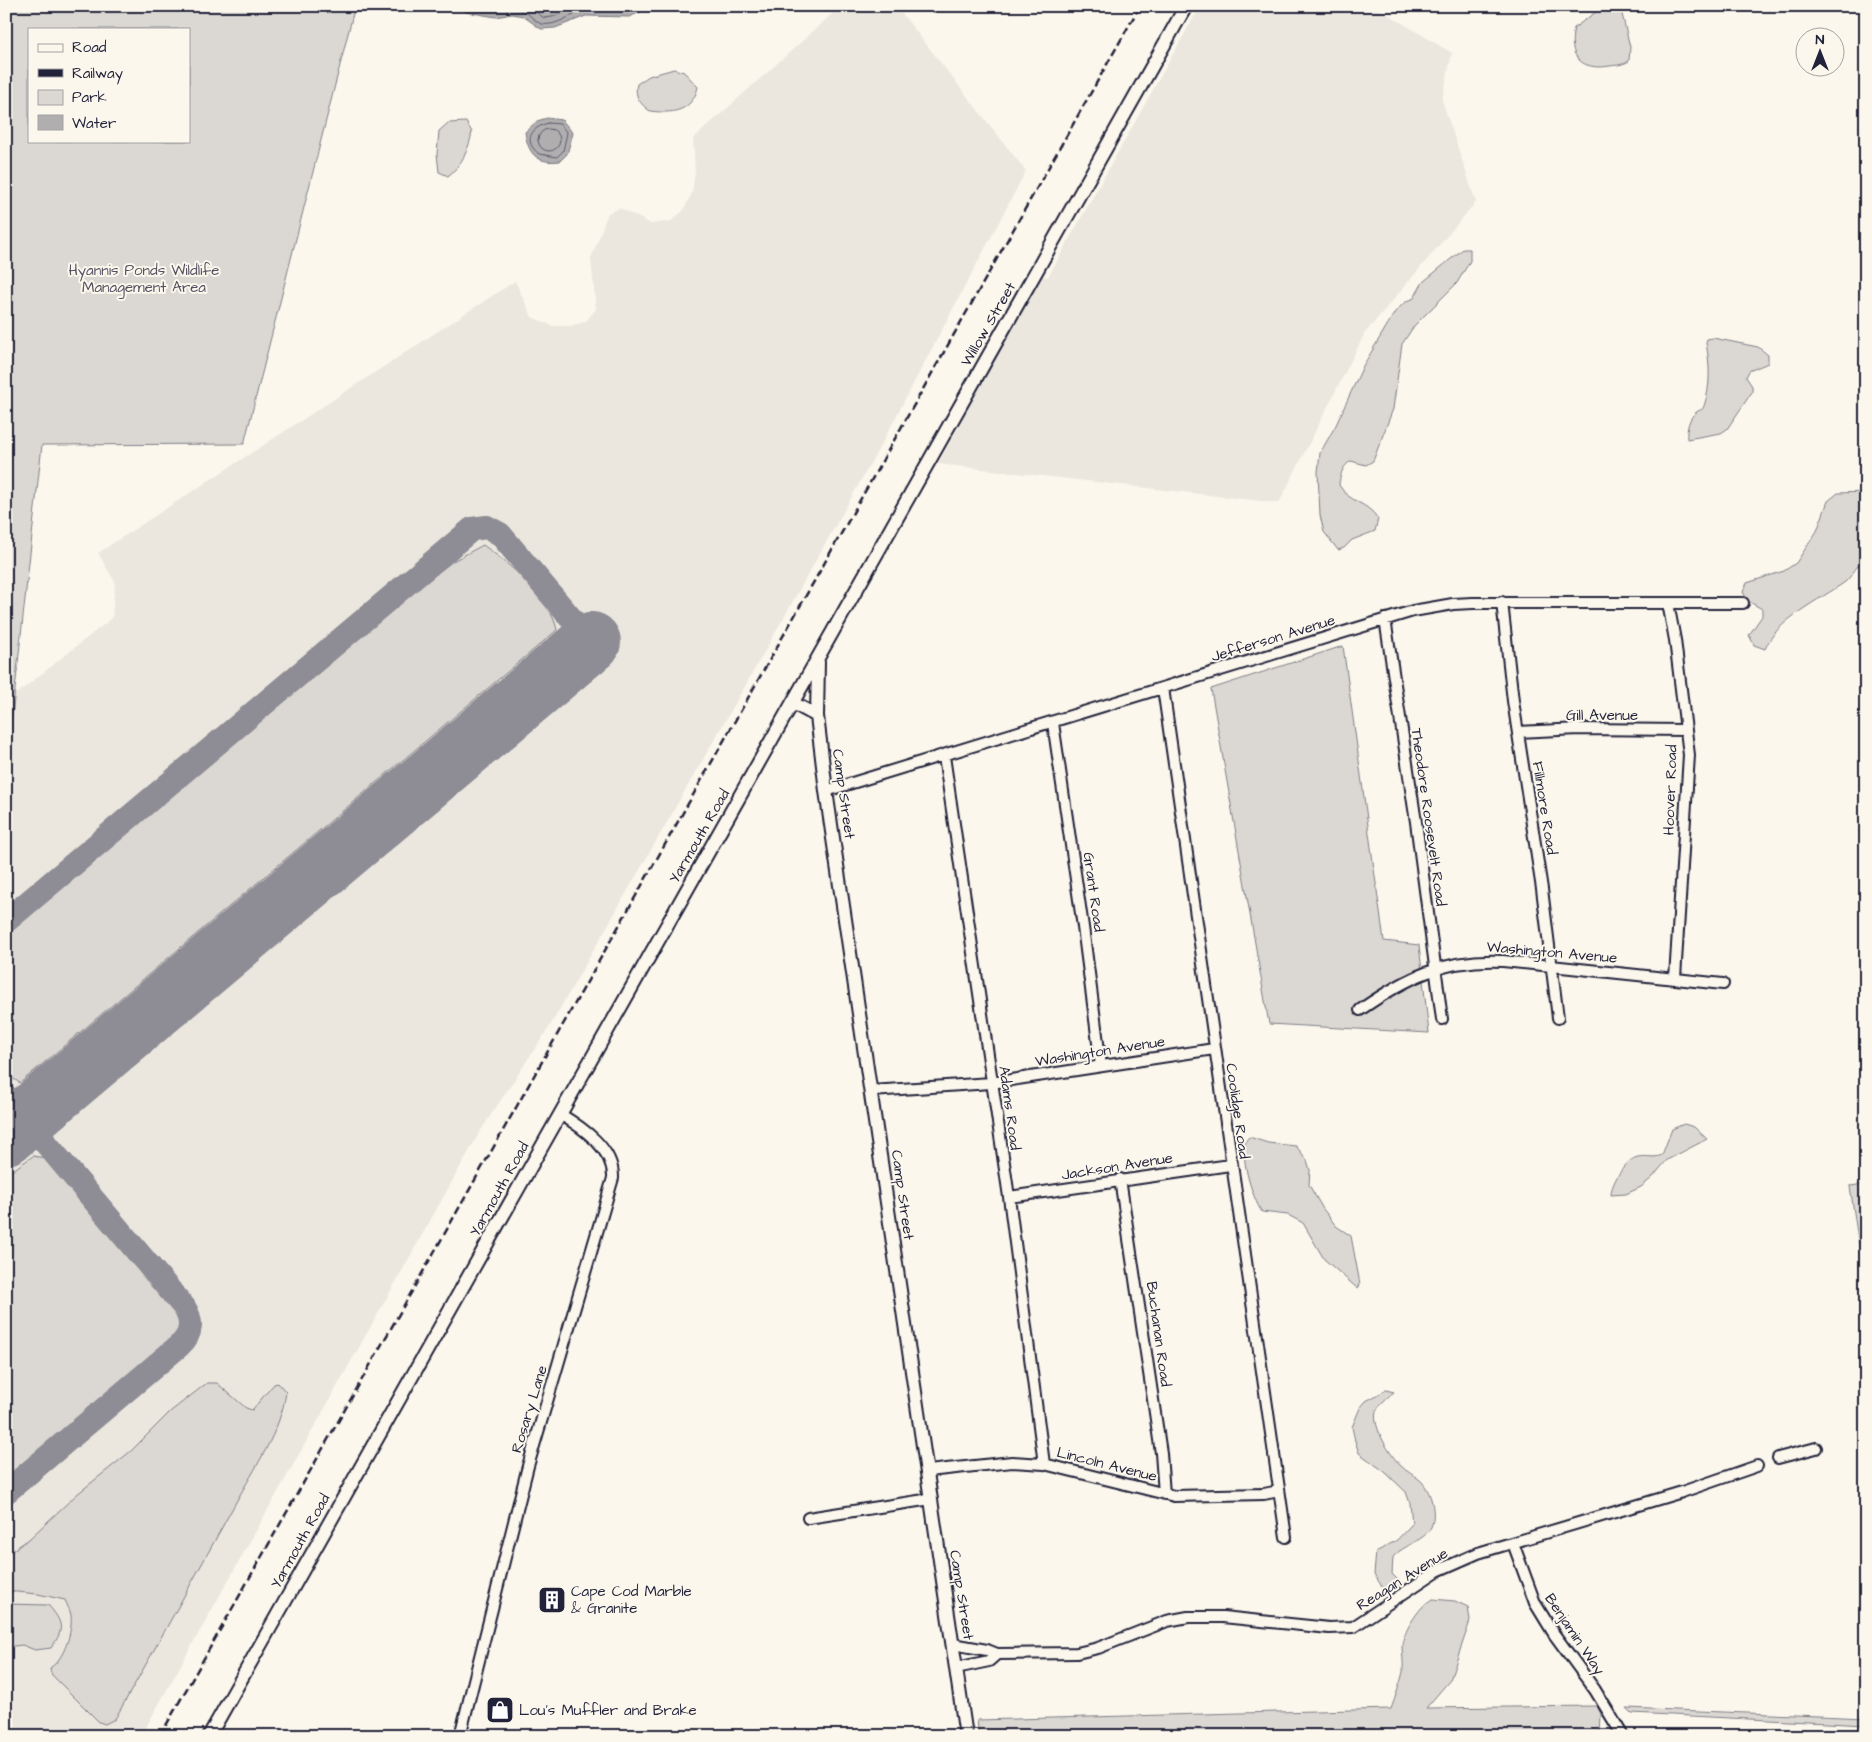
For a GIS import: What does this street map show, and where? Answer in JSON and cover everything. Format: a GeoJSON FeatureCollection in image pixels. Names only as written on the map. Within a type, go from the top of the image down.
{"type":"FeatureCollection","features":[{"type":"Feature","properties":{"kind":"main road","name":"Willow Street"},"geometry":{"type":"LineString","coordinates":[[818,658],[1186,6]]}},
{"type":"Feature","properties":{"kind":"main road","name":"Yarmouth Road"},"geometry":{"type":"LineString","coordinates":[[209,1736],[818,658]]}},
{"type":"Feature","properties":{"kind":"main road","name":"Camp Street"},"geometry":{"type":"LineString","coordinates":[[818,658],[817,716],[826,792],[966,1736]]}},
{"type":"Feature","properties":{"kind":"main road"},"geometry":{"type":"LineString","coordinates":[[793,703],[817,716]]}},
{"type":"Feature","properties":{"kind":"street","name":"Jefferson Avenue"},"geometry":{"type":"LineString","coordinates":[[826,792],[1385,619],[1444,605],[1502,602],[1743,603]]}},
{"type":"Feature","properties":{"kind":"street","name":"Fillmore Road"},"geometry":{"type":"LineString","coordinates":[[1502,602],[1558,1018]]}},
{"type":"Feature","properties":{"kind":"street","name":"Hoover Road"},"geometry":{"type":"LineString","coordinates":[[1668,603],[1675,640],[1689,755],[1675,978]]}},
{"type":"Feature","properties":{"kind":"street","name":"Theodore Roosevelt Road"},"geometry":{"type":"LineString","coordinates":[[1385,619],[1437,968],[1442,1019]]}},
{"type":"Feature","properties":{"kind":"street","name":"Coolidge Road"},"geometry":{"type":"LineString","coordinates":[[1163,688],[1225,1115],[1230,1165],[1245,1254],[1286,1537]]}},
{"type":"Feature","properties":{"kind":"street","name":"Grant Road"},"geometry":{"type":"LineString","coordinates":[[1053,723],[1084,927],[1101,1066]]}},
{"type":"Feature","properties":{"kind":"street","name":"Gill Avenue"},"geometry":{"type":"LineString","coordinates":[[1518,732],[1579,729],[1686,730]]}},
{"type":"Feature","properties":{"kind":"street","name":"Adams Road"},"geometry":{"type":"LineString","coordinates":[[944,756],[1009,1197],[1044,1464]]}},
{"type":"Feature","properties":{"kind":"street","name":"Washington Avenue"},"geometry":{"type":"LineString","coordinates":[[1360,1010],[1392,988],[1437,968],[1492,961],[1722,984]]}},
{"type":"Feature","properties":{"kind":"street","name":"Washington Avenue"},"geometry":{"type":"LineString","coordinates":[[871,1091],[991,1083],[1214,1049]]}},
{"type":"Feature","properties":{"kind":"street","name":"Rosary Lane"},"geometry":{"type":"LineString","coordinates":[[460,1736],[528,1466],[613,1178],[611,1159],[603,1149],[560,1114]]}},
{"type":"Feature","properties":{"kind":"street","name":"Jackson Avenue"},"geometry":{"type":"LineString","coordinates":[[1009,1197],[1120,1179],[1230,1165]]}},
{"type":"Feature","properties":{"kind":"street","name":"Buchanan Road"},"geometry":{"type":"LineString","coordinates":[[1120,1179],[1162,1453],[1164,1494]]}},
{"type":"Feature","properties":{"kind":"street"},"geometry":{"type":"LineString","coordinates":[[1778,1458],[1816,1448]]}},
{"type":"Feature","properties":{"kind":"street","name":"Lincoln Avenue"},"geometry":{"type":"LineString","coordinates":[[928,1471],[1012,1462],[1044,1464],[1164,1494],[1204,1496],[1264,1494],[1279,1491]]}},
{"type":"Feature","properties":{"kind":"street","name":"Reagan Avenue"},"geometry":{"type":"LineString","coordinates":[[953,1644],[987,1650],[997,1654],[1084,1651],[1098,1648],[1167,1621],[1188,1617],[1223,1617],[1330,1628],[1354,1627],[1437,1572],[1478,1553],[1682,1492],[1756,1466]]}},
{"type":"Feature","properties":{"kind":"street"},"geometry":{"type":"LineString","coordinates":[[808,1518],[931,1499]]}},
{"type":"Feature","properties":{"kind":"street","name":"Benjamin Way"},"geometry":{"type":"LineString","coordinates":[[1512,1543],[1535,1603],[1554,1634],[1595,1690],[1623,1736]]}},
{"type":"Feature","properties":{"kind":"street","name":"Reagan Avenue"},"geometry":{"type":"LineString","coordinates":[[956,1668],[989,1661],[997,1654]]}},
{"type":"Feature","properties":{"kind":"shaded area"},"geometry":{"type":"Polygon","coordinates":[[[841,6],[896,6],[1026,171],[882,443],[744,688],[550,1026],[481,1130],[141,1736],[6,1736],[6,702],[112,618],[115,582],[98,553],[515,281],[532,317],[552,326],[571,326],[586,321],[596,309],[591,259],[608,213],[620,208],[651,224],[671,221],[683,211],[692,193],[695,171],[693,139],[841,6]]]}},
{"type":"Feature","properties":{"kind":"shaded area"},"geometry":{"type":"Polygon","coordinates":[[[1200,6],[1374,6],[1452,53],[1442,100],[1476,202],[1365,333],[1279,503],[938,464],[1040,275],[1048,277],[1200,6]]]}},
{"type":"Feature","properties":{"kind":"green space","name":"Hyannis Ponds Wildlife Management Area"},"geometry":{"type":"Polygon","coordinates":[[[6,6],[355,6],[244,444],[42,445],[6,771],[6,6]]]}},
{"type":"Feature","properties":{"kind":"green space"},"geometry":{"type":"Polygon","coordinates":[[[1604,6],[1620,6],[1630,47],[1629,61],[1618,65],[1600,67],[1584,64],[1575,54],[1573,47],[1574,28],[1604,6]]]}},
{"type":"Feature","properties":{"kind":"green space"},"geometry":{"type":"Polygon","coordinates":[[[674,69],[684,72],[698,87],[691,102],[680,110],[666,112],[650,111],[643,106],[639,99],[636,92],[637,84],[649,76],[674,69]]]}},
{"type":"Feature","properties":{"kind":"green space"},"geometry":{"type":"Polygon","coordinates":[[[466,122],[472,132],[469,144],[461,162],[448,176],[439,172],[437,154],[439,131],[448,123],[466,122]]]}},
{"type":"Feature","properties":{"kind":"green space"},"geometry":{"type":"Polygon","coordinates":[[[1463,249],[1470,249],[1470,261],[1457,283],[1414,326],[1402,344],[1393,409],[1373,461],[1366,465],[1351,461],[1345,466],[1341,475],[1339,485],[1343,491],[1374,513],[1378,519],[1375,531],[1352,540],[1344,548],[1338,550],[1324,532],[1320,515],[1318,472],[1320,453],[1336,425],[1363,366],[1395,312],[1404,303],[1414,298],[1423,282],[1463,249]]]}},
{"type":"Feature","properties":{"kind":"green space"},"geometry":{"type":"Polygon","coordinates":[[[1713,338],[1758,347],[1768,355],[1768,363],[1749,371],[1746,377],[1752,386],[1752,392],[1727,429],[1721,433],[1687,439],[1690,420],[1704,406],[1708,391],[1709,375],[1706,343],[1707,339],[1713,338]]]}},
{"type":"Feature","properties":{"kind":"green space"},"geometry":{"type":"Polygon","coordinates":[[[1866,492],[1866,561],[1857,567],[1845,582],[1789,619],[1771,638],[1765,649],[1754,645],[1749,635],[1762,616],[1762,609],[1748,601],[1743,592],[1747,583],[1784,571],[1796,563],[1817,531],[1828,501],[1838,493],[1866,492]]]}},
{"type":"Feature","properties":{"kind":"green space"},"geometry":{"type":"Polygon","coordinates":[[[483,545],[516,571],[538,594],[553,618],[557,630],[20,1083],[6,1074],[6,935],[417,589],[453,561],[483,545]]]}},
{"type":"Feature","properties":{"kind":"green space"},"geometry":{"type":"Polygon","coordinates":[[[1343,646],[1384,941],[1419,945],[1429,1033],[1269,1024],[1211,689],[1343,646]]]}},
{"type":"Feature","properties":{"kind":"green space"},"geometry":{"type":"Polygon","coordinates":[[[1684,1124],[1694,1127],[1707,1139],[1667,1160],[1652,1178],[1641,1187],[1626,1194],[1611,1195],[1616,1178],[1629,1162],[1638,1157],[1662,1155],[1672,1129],[1684,1124]]]}},
{"type":"Feature","properties":{"kind":"green space"},"geometry":{"type":"Polygon","coordinates":[[[1249,1137],[1268,1143],[1296,1146],[1307,1160],[1310,1170],[1309,1185],[1323,1209],[1336,1226],[1351,1236],[1360,1284],[1358,1289],[1324,1259],[1303,1223],[1288,1215],[1262,1212],[1254,1197],[1247,1174],[1244,1152],[1245,1143],[1249,1137]]]}},
{"type":"Feature","properties":{"kind":"green space"},"geometry":{"type":"Polygon","coordinates":[[[33,1156],[45,1158],[59,1172],[178,1312],[181,1326],[178,1334],[169,1345],[6,1482],[6,1175],[33,1156]]]}},
{"type":"Feature","properties":{"kind":"green space"},"geometry":{"type":"Polygon","coordinates":[[[1866,1184],[1866,1293],[1850,1186],[1866,1184]]]}},
{"type":"Feature","properties":{"kind":"green space"},"geometry":{"type":"Polygon","coordinates":[[[207,1383],[217,1383],[246,1408],[252,1410],[274,1384],[278,1383],[286,1392],[279,1421],[266,1449],[115,1719],[105,1724],[99,1722],[52,1675],[50,1670],[64,1651],[71,1629],[71,1615],[65,1600],[38,1594],[6,1591],[6,1555],[29,1539],[76,1495],[131,1451],[171,1411],[207,1383]]]}},
{"type":"Feature","properties":{"kind":"green space"},"geometry":{"type":"Polygon","coordinates":[[[1386,1390],[1394,1392],[1377,1409],[1377,1425],[1388,1448],[1397,1461],[1424,1484],[1432,1502],[1433,1521],[1424,1536],[1402,1549],[1393,1557],[1392,1574],[1400,1582],[1399,1589],[1384,1590],[1374,1574],[1376,1552],[1397,1540],[1412,1524],[1410,1503],[1406,1492],[1385,1472],[1359,1453],[1352,1427],[1360,1408],[1366,1401],[1386,1390]]]}},
{"type":"Feature","properties":{"kind":"green space"},"geometry":{"type":"Polygon","coordinates":[[[1433,1599],[1455,1601],[1468,1607],[1470,1621],[1450,1680],[1426,1708],[1597,1706],[1601,1714],[1600,1736],[979,1736],[977,1720],[1391,1709],[1403,1672],[1403,1639],[1418,1612],[1433,1599]]]}},
{"type":"Feature","properties":{"kind":"green space"},"geometry":{"type":"Polygon","coordinates":[[[6,1604],[48,1605],[57,1616],[60,1626],[59,1636],[51,1648],[35,1650],[22,1645],[6,1647],[6,1604]]]}},
{"type":"Feature","properties":{"kind":"green space"},"geometry":{"type":"Polygon","coordinates":[[[1627,1708],[1866,1718],[1866,1725],[1632,1713],[1627,1708]]]}},
{"type":"Feature","properties":{"kind":"water"},"geometry":{"type":"Polygon","coordinates":[[[460,6],[655,6],[629,17],[586,16],[555,28],[541,29],[523,16],[512,14],[496,17],[466,12],[460,6]]]}},
{"type":"Feature","properties":{"kind":"water"},"geometry":{"type":"Polygon","coordinates":[[[547,118],[562,120],[573,133],[567,154],[560,161],[545,161],[535,156],[531,152],[526,140],[525,132],[537,121],[547,118]]]}},
{"type":"Feature","properties":{"kind":"taxiway"},"geometry":{"type":"LineString","coordinates":[[6,921],[472,529],[487,527],[500,534],[591,642]]}},
{"type":"Feature","properties":{"kind":"taxiway"},"geometry":{"type":"LineString","coordinates":[[6,1096],[20,1106],[36,1105],[47,1101]]}},
{"type":"Feature","properties":{"kind":"taxiway"},"geometry":{"type":"LineString","coordinates":[[6,1492],[180,1345],[187,1336],[190,1327],[189,1317],[184,1307],[44,1141],[39,1125],[42,1111],[47,1101]]}},
{"type":"Feature","properties":{"kind":"taxiway"},"geometry":{"type":"LineString","coordinates":[[6,1135],[26,1133],[44,1141]]}},
{"type":"Feature","properties":{"kind":"runway"},"geometry":{"type":"LineString","coordinates":[[6,1135],[591,642]]}},
{"type":"Feature","properties":{"kind":"railway"},"geometry":{"type":"LineString","coordinates":[[160,1736],[1140,6]]}},
{"type":"Feature","properties":{"kind":"place","name":"Cape Cod Marble & Granite"},"geometry":{"type":"Point","coordinates":[552,1600]}},
{"type":"Feature","properties":{"kind":"place","name":"Lou's Muffler and Brake"},"geometry":{"type":"Point","coordinates":[500,1710]}}]}
